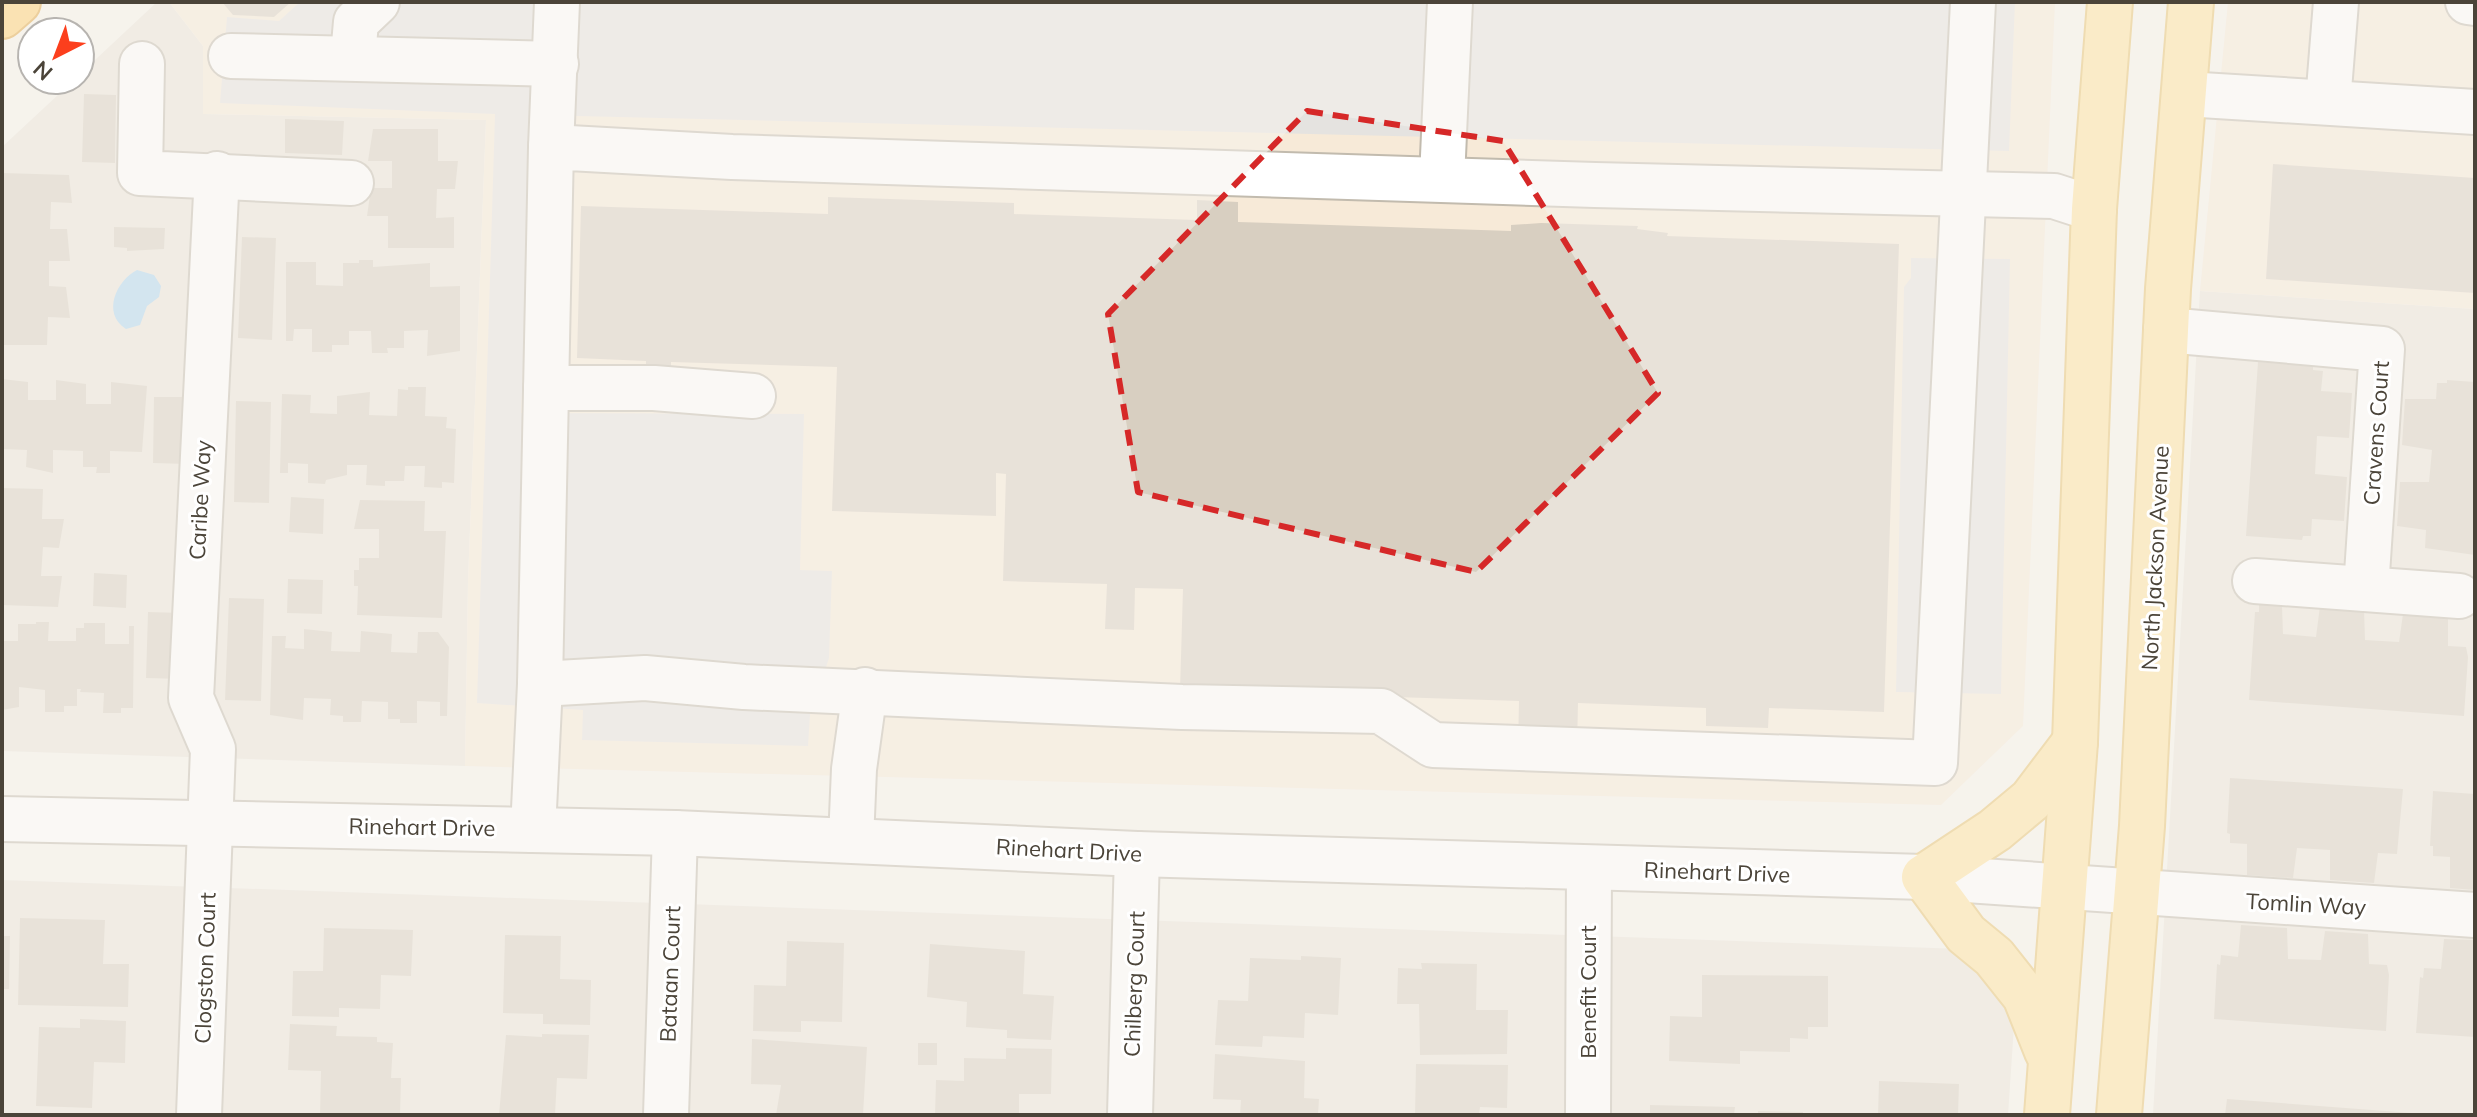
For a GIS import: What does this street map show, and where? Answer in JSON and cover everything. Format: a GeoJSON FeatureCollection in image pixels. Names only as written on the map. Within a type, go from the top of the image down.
{"type":"FeatureCollection","features":[{"type":"Feature","properties":{"kind":"highway"},"geometry":{"type":"LineString","coordinates":[[2,16],[18,2]]}},
{"type":"Feature","properties":{"kind":"main road"},"geometry":{"type":"LineString","coordinates":[[2047,1115],[2067,888],[2094,209],[2110,2]]}},
{"type":"Feature","properties":{"kind":"main road","name":"North Jackson Avenue"},"geometry":{"type":"LineString","coordinates":[[2119,1115],[2136,893],[2166,330],[2191,2]]}},
{"type":"Feature","properties":{"kind":"main road"},"geometry":{"type":"LineString","coordinates":[[2051,1062],[2025,996],[1994,957],[1966,934],[1924,877],[1995,830],[2031,800],[2075,742]]}},
{"type":"Feature","properties":{"kind":"street"},"geometry":{"type":"LineString","coordinates":[[353,56],[356,22],[377,2]]}},
{"type":"Feature","properties":{"kind":"street"},"geometry":{"type":"LineString","coordinates":[[533,830],[540,684],[557,2]]}},
{"type":"Feature","properties":{"kind":"street"},"geometry":{"type":"LineString","coordinates":[[1442,178],[1450,2]]}},
{"type":"Feature","properties":{"kind":"street"},"geometry":{"type":"LineString","coordinates":[[540,684],[645,678],[744,687],[865,690],[1182,707],[1381,711],[1433,745],[1935,763],[1973,2]]}},
{"type":"Feature","properties":{"kind":"street"},"geometry":{"type":"LineString","coordinates":[[2328,102],[2336,2]]}},
{"type":"Feature","properties":{"kind":"street"},"geometry":{"type":"LineString","coordinates":[[2468,2],[2475,3]]}},
{"type":"Feature","properties":{"kind":"street"},"geometry":{"type":"LineString","coordinates":[[231,56],[353,56],[556,64]]}},
{"type":"Feature","properties":{"kind":"street"},"geometry":{"type":"LineString","coordinates":[[142,64],[140,173],[217,174],[351,183]]}},
{"type":"Feature","properties":{"kind":"street"},"geometry":{"type":"LineString","coordinates":[[2185,94],[2475,112]]}},
{"type":"Feature","properties":{"kind":"street"},"geometry":{"type":"LineString","coordinates":[[551,147],[732,157],[2054,196],[2094,209]]}},
{"type":"Feature","properties":{"kind":"street","name":"Caribe Way"},"geometry":{"type":"LineString","coordinates":[[211,822],[213,749],[191,698],[217,174]]}},
{"type":"Feature","properties":{"kind":"street","name":"Cravens Court"},"geometry":{"type":"LineString","coordinates":[[2166,330],[2382,349],[2366,589]]}},
{"type":"Feature","properties":{"kind":"street"},"geometry":{"type":"LineString","coordinates":[[546,388],[654,388],[753,396]]}},
{"type":"Feature","properties":{"kind":"street"},"geometry":{"type":"LineString","coordinates":[[2255,581],[2459,596]]}},
{"type":"Feature","properties":{"kind":"street"},"geometry":{"type":"LineString","coordinates":[[851,840],[854,769],[865,690]]}},
{"type":"Feature","properties":{"kind":"street","name":"Rinehart Drive"},"geometry":{"type":"LineString","coordinates":[[2,819],[675,833],[1137,854],[1924,877],[2136,893]]}},
{"type":"Feature","properties":{"kind":"street","name":"Clogston Court"},"geometry":{"type":"LineString","coordinates":[[199,1115],[211,822]]}},
{"type":"Feature","properties":{"kind":"street","name":"Bataan Court"},"geometry":{"type":"LineString","coordinates":[[666,1115],[675,833]]}},
{"type":"Feature","properties":{"kind":"street","name":"Chilberg Court"},"geometry":{"type":"LineString","coordinates":[[1130,1115],[1137,854]]}},
{"type":"Feature","properties":{"kind":"street","name":"Benefit Court"},"geometry":{"type":"LineString","coordinates":[[1588,1115],[1589,868]]}},
{"type":"Feature","properties":{"kind":"street","name":"Tomlin Way"},"geometry":{"type":"LineString","coordinates":[[2136,893],[2475,915]]}},
{"type":"Feature","properties":{"kind":"highlighted area"},"geometry":{"type":"Polygon","coordinates":[[[1307,111],[1503,141],[1658,393],[1476,572],[1138,492],[1108,314],[1307,111]]]}},
{"type":"Feature","properties":{"kind":"shaded area"},"geometry":{"type":"Polygon","coordinates":[[[157,2],[169,2],[203,46],[204,114],[486,120],[468,581],[465,766],[2,751],[2,147],[57,96],[96,96],[96,59],[157,2]]]}},
{"type":"Feature","properties":{"kind":"shaded area"},"geometry":{"type":"Polygon","coordinates":[[[169,2],[2055,2],[2023,726],[1941,805],[465,766],[468,581],[486,120],[203,114],[203,46],[169,2]]]}},
{"type":"Feature","properties":{"kind":"shaded area"},"geometry":{"type":"Polygon","coordinates":[[[300,2],[2015,2],[2009,151],[534,115],[521,413],[804,414],[800,570],[832,571],[829,658],[810,715],[808,746],[582,740],[583,710],[477,703],[495,114],[220,103],[227,17],[279,21],[300,2]]]}},
{"type":"Feature","properties":{"kind":"shaded area"},"geometry":{"type":"Polygon","coordinates":[[[2228,2],[2475,2],[2475,309],[2200,291],[2228,2]]]}},
{"type":"Feature","properties":{"kind":"shaded area"},"geometry":{"type":"Polygon","coordinates":[[[1911,258],[2010,259],[2001,694],[1896,692],[1904,287],[1911,278],[1911,258]]]}},
{"type":"Feature","properties":{"kind":"shaded area"},"geometry":{"type":"Polygon","coordinates":[[[2200,291],[2475,309],[2475,1115],[2153,1115],[2200,291]]]}},
{"type":"Feature","properties":{"kind":"shaded area"},"geometry":{"type":"Polygon","coordinates":[[[2,880],[2019,951],[2008,1115],[2,1115],[2,880]]]}},
{"type":"Feature","properties":{"kind":"water"},"geometry":{"type":"Polygon","coordinates":[[[137,270],[154,275],[161,286],[159,297],[147,306],[140,325],[126,329],[118,322],[113,306],[123,281],[137,270]]]}},
{"type":"Feature","properties":{"kind":"building"},"geometry":{"type":"Polygon","coordinates":[[[222,2],[291,2],[274,17],[233,15],[222,2]]]}},
{"type":"Feature","properties":{"kind":"building"},"geometry":{"type":"Polygon","coordinates":[[[116,95],[115,163],[82,162],[84,96],[116,95]]]}},
{"type":"Feature","properties":{"kind":"building"},"geometry":{"type":"Polygon","coordinates":[[[285,119],[344,121],[342,155],[285,153],[285,119]]]}},
{"type":"Feature","properties":{"kind":"building"},"geometry":{"type":"Polygon","coordinates":[[[373,129],[438,129],[438,161],[458,161],[455,189],[437,189],[436,218],[454,217],[454,248],[388,248],[388,216],[367,216],[371,188],[392,188],[392,161],[368,161],[373,129]]]}},
{"type":"Feature","properties":{"kind":"building"},"geometry":{"type":"Polygon","coordinates":[[[2273,164],[2475,178],[2475,293],[2266,279],[2273,164]]]}},
{"type":"Feature","properties":{"kind":"building"},"geometry":{"type":"Polygon","coordinates":[[[3,173],[69,175],[72,203],[51,202],[50,229],[67,229],[70,261],[49,261],[49,286],[66,287],[70,318],[48,317],[47,345],[2,345],[3,173]]]}},
{"type":"Feature","properties":{"kind":"building"},"geometry":{"type":"Polygon","coordinates":[[[828,197],[1014,203],[1014,214],[1197,220],[1197,200],[1238,202],[1238,222],[1511,231],[1511,225],[1541,223],[1638,226],[1637,229],[1668,233],[1667,236],[1899,244],[1884,712],[1769,708],[1768,728],[1706,726],[1706,708],[1578,703],[1577,748],[1518,746],[1519,701],[1180,690],[1183,589],[1135,588],[1134,630],[1105,629],[1107,584],[1003,581],[1006,474],[996,473],[996,516],[832,511],[837,367],[671,362],[671,372],[646,372],[646,361],[577,358],[581,206],[828,214],[828,197]]]}},
{"type":"Feature","properties":{"kind":"building"},"geometry":{"type":"Polygon","coordinates":[[[114,227],[165,228],[164,249],[127,251],[127,248],[114,247],[114,227]]]}},
{"type":"Feature","properties":{"kind":"building"},"geometry":{"type":"Polygon","coordinates":[[[242,237],[276,238],[272,340],[238,338],[242,237]]]}},
{"type":"Feature","properties":{"kind":"building"},"geometry":{"type":"Polygon","coordinates":[[[359,260],[373,260],[373,267],[430,263],[430,287],[460,286],[460,351],[427,356],[428,330],[404,331],[404,348],[387,348],[388,353],[372,353],[371,331],[349,331],[349,345],[332,345],[332,352],[312,352],[312,329],[294,329],[293,341],[286,341],[286,262],[316,262],[316,285],[343,286],[343,263],[359,263],[359,260]]]}},
{"type":"Feature","properties":{"kind":"building"},"geometry":{"type":"Polygon","coordinates":[[[2258,362],[2313,366],[2313,370],[2323,371],[2321,391],[2352,393],[2349,438],[2317,436],[2315,474],[2347,477],[2344,521],[2312,519],[2311,536],[2303,536],[2302,540],[2246,536],[2258,362]]]}},
{"type":"Feature","properties":{"kind":"building"},"geometry":{"type":"Polygon","coordinates":[[[2,379],[28,382],[28,400],[56,400],[56,380],[86,384],[86,404],[111,404],[111,382],[147,386],[142,452],[110,451],[110,473],[96,473],[97,467],[83,467],[83,451],[53,450],[53,473],[26,467],[27,450],[2,449],[2,379]]]}},
{"type":"Feature","properties":{"kind":"building"},"geometry":{"type":"Polygon","coordinates":[[[2447,380],[2475,382],[2475,555],[2425,548],[2426,530],[2397,526],[2400,482],[2429,482],[2432,450],[2402,445],[2405,399],[2436,399],[2437,383],[2447,383],[2447,380]]]}},
{"type":"Feature","properties":{"kind":"building"},"geometry":{"type":"Polygon","coordinates":[[[408,387],[426,387],[425,416],[447,417],[446,428],[456,429],[454,483],[442,482],[442,488],[424,487],[425,466],[405,466],[404,481],[385,481],[385,486],[366,485],[367,465],[347,465],[347,475],[326,480],[325,484],[308,483],[308,464],[288,463],[288,473],[280,473],[282,394],[311,395],[310,413],[337,414],[337,396],[370,392],[369,415],[397,416],[398,389],[408,390],[408,387]]]}},
{"type":"Feature","properties":{"kind":"building"},"geometry":{"type":"Polygon","coordinates":[[[154,397],[188,397],[187,464],[153,463],[154,397]]]}},
{"type":"Feature","properties":{"kind":"building"},"geometry":{"type":"Polygon","coordinates":[[[236,401],[271,402],[269,503],[234,502],[236,401]]]}},
{"type":"Feature","properties":{"kind":"building"},"geometry":{"type":"Polygon","coordinates":[[[2,488],[43,489],[42,519],[64,519],[59,548],[43,547],[41,576],[62,576],[58,607],[2,605],[2,488]]]}},
{"type":"Feature","properties":{"kind":"building"},"geometry":{"type":"Polygon","coordinates":[[[291,497],[324,499],[323,534],[289,532],[291,497]]]}},
{"type":"Feature","properties":{"kind":"building"},"geometry":{"type":"Polygon","coordinates":[[[360,500],[425,501],[424,531],[446,531],[442,618],[357,615],[358,586],[354,586],[354,570],[359,570],[359,558],[379,558],[379,529],[354,529],[360,500]]]}},
{"type":"Feature","properties":{"kind":"building"},"geometry":{"type":"Polygon","coordinates":[[[94,573],[127,575],[126,608],[93,606],[94,573]]]}},
{"type":"Feature","properties":{"kind":"building"},"geometry":{"type":"Polygon","coordinates":[[[288,579],[323,580],[322,614],[287,613],[288,579]]]}},
{"type":"Feature","properties":{"kind":"building"},"geometry":{"type":"Polygon","coordinates":[[[229,598],[264,599],[261,701],[225,700],[229,598]]]}},
{"type":"Feature","properties":{"kind":"building"},"geometry":{"type":"Polygon","coordinates":[[[2259,604],[2282,606],[2283,634],[2316,637],[2320,606],[2364,609],[2365,640],[2399,642],[2403,614],[2448,617],[2448,646],[2466,647],[2468,657],[2464,716],[2249,700],[2255,612],[2259,612],[2259,604]]]}},
{"type":"Feature","properties":{"kind":"building"},"geometry":{"type":"Polygon","coordinates":[[[148,612],[183,613],[181,679],[146,678],[148,612]]]}},
{"type":"Feature","properties":{"kind":"building"},"geometry":{"type":"Polygon","coordinates":[[[49,622],[48,641],[76,641],[76,628],[84,628],[84,623],[105,623],[105,644],[129,644],[129,626],[134,626],[133,708],[121,708],[121,713],[103,713],[104,693],[80,692],[81,689],[77,689],[77,706],[64,706],[64,712],[45,712],[45,690],[19,687],[19,707],[2,710],[2,641],[18,641],[18,624],[49,622]]]}},
{"type":"Feature","properties":{"kind":"building"},"geometry":{"type":"Polygon","coordinates":[[[304,629],[332,632],[331,651],[360,652],[361,631],[392,634],[391,652],[417,653],[418,632],[438,632],[449,647],[447,716],[440,716],[440,702],[417,701],[417,723],[400,723],[400,719],[388,719],[388,702],[362,701],[361,722],[343,722],[343,716],[330,715],[331,699],[304,698],[303,720],[270,715],[272,636],[286,636],[285,648],[304,649],[304,629]]]}},
{"type":"Feature","properties":{"kind":"building"},"geometry":{"type":"Polygon","coordinates":[[[2230,778],[2403,789],[2397,854],[2378,853],[2374,883],[2330,880],[2330,850],[2297,848],[2293,878],[2247,875],[2247,844],[2230,843],[2230,834],[2227,833],[2230,778]]]}},
{"type":"Feature","properties":{"kind":"building"},"geometry":{"type":"Polygon","coordinates":[[[2433,791],[2475,794],[2475,890],[2450,888],[2450,857],[2433,856],[2433,846],[2430,846],[2433,791]]]}},
{"type":"Feature","properties":{"kind":"building"},"geometry":{"type":"Polygon","coordinates":[[[20,918],[105,920],[103,964],[129,964],[128,1007],[18,1005],[20,918]]]}},
{"type":"Feature","properties":{"kind":"building"},"geometry":{"type":"Polygon","coordinates":[[[2241,925],[2287,928],[2288,959],[2321,960],[2325,931],[2368,934],[2369,964],[2387,965],[2389,975],[2386,1031],[2214,1019],[2217,964],[2220,965],[2221,955],[2238,957],[2241,925]]]}},
{"type":"Feature","properties":{"kind":"building"},"geometry":{"type":"Polygon","coordinates":[[[324,928],[413,930],[411,976],[381,975],[380,1009],[339,1008],[339,1017],[292,1016],[293,971],[323,971],[324,928]]]}},
{"type":"Feature","properties":{"kind":"building"},"geometry":{"type":"Polygon","coordinates":[[[505,935],[561,936],[560,979],[591,980],[590,1025],[543,1024],[543,1014],[503,1013],[505,935]]]}},
{"type":"Feature","properties":{"kind":"building"},"geometry":{"type":"Polygon","coordinates":[[[2,936],[10,936],[9,989],[2,989],[2,936]]]}},
{"type":"Feature","properties":{"kind":"building"},"geometry":{"type":"Polygon","coordinates":[[[2444,939],[2475,940],[2475,1037],[2416,1033],[2420,977],[2423,978],[2424,968],[2441,969],[2444,939]]]}},
{"type":"Feature","properties":{"kind":"building"},"geometry":{"type":"Polygon","coordinates":[[[787,941],[844,943],[842,1022],[801,1021],[801,1032],[753,1031],[754,985],[786,986],[787,941]]]}},
{"type":"Feature","properties":{"kind":"building"},"geometry":{"type":"Polygon","coordinates":[[[930,944],[1025,951],[1023,994],[1054,996],[1051,1040],[1007,1038],[1007,1030],[966,1027],[967,1002],[927,997],[930,944]]]}},
{"type":"Feature","properties":{"kind":"building"},"geometry":{"type":"Polygon","coordinates":[[[1301,956],[1341,958],[1338,1015],[1305,1013],[1304,1038],[1263,1036],[1262,1047],[1215,1045],[1218,1000],[1248,1001],[1250,958],[1301,960],[1301,956]]]}},
{"type":"Feature","properties":{"kind":"building"},"geometry":{"type":"Polygon","coordinates":[[[1421,963],[1477,964],[1476,1010],[1508,1010],[1507,1054],[1420,1055],[1419,1004],[1397,1004],[1398,968],[1422,969],[1421,963]]]}},
{"type":"Feature","properties":{"kind":"building"},"geometry":{"type":"Polygon","coordinates":[[[1702,975],[1828,976],[1828,1027],[1808,1027],[1808,1039],[1790,1038],[1790,1052],[1740,1051],[1740,1064],[1669,1061],[1670,1016],[1702,1017],[1702,975]]]}},
{"type":"Feature","properties":{"kind":"building"},"geometry":{"type":"Polygon","coordinates":[[[80,1019],[126,1021],[125,1063],[94,1062],[92,1108],[36,1106],[39,1027],[80,1028],[80,1019]]]}},
{"type":"Feature","properties":{"kind":"building"},"geometry":{"type":"Polygon","coordinates":[[[290,1024],[337,1026],[336,1036],[377,1037],[377,1042],[393,1043],[391,1078],[401,1078],[400,1115],[320,1115],[321,1071],[288,1070],[290,1024]]]}},
{"type":"Feature","properties":{"kind":"building"},"geometry":{"type":"Polygon","coordinates":[[[542,1034],[589,1035],[587,1079],[557,1078],[555,1115],[499,1115],[506,1035],[542,1037],[542,1034]]]}},
{"type":"Feature","properties":{"kind":"building"},"geometry":{"type":"Polygon","coordinates":[[[752,1039],[867,1047],[863,1115],[776,1115],[781,1085],[751,1084],[752,1039]]]}},
{"type":"Feature","properties":{"kind":"building"},"geometry":{"type":"Polygon","coordinates":[[[918,1043],[937,1043],[937,1065],[918,1065],[918,1043]]]}},
{"type":"Feature","properties":{"kind":"building"},"geometry":{"type":"Polygon","coordinates":[[[1006,1048],[1052,1049],[1051,1094],[1019,1094],[1019,1115],[935,1115],[936,1080],[964,1081],[964,1058],[1006,1059],[1006,1048]]]}},
{"type":"Feature","properties":{"kind":"building"},"geometry":{"type":"Polygon","coordinates":[[[1215,1054],[1305,1061],[1304,1098],[1319,1099],[1318,1115],[1240,1115],[1241,1100],[1213,1099],[1215,1054]]]}},
{"type":"Feature","properties":{"kind":"building"},"geometry":{"type":"Polygon","coordinates":[[[1416,1064],[1508,1065],[1507,1108],[1480,1107],[1479,1115],[1415,1115],[1416,1064]]]}},
{"type":"Feature","properties":{"kind":"building"},"geometry":{"type":"Polygon","coordinates":[[[1879,1081],[1959,1084],[1958,1115],[1878,1115],[1879,1081]]]}},
{"type":"Feature","properties":{"kind":"building"},"geometry":{"type":"Polygon","coordinates":[[[2227,1099],[2412,1113],[2412,1115],[2225,1115],[2227,1099]]]}},
{"type":"Feature","properties":{"kind":"building"},"geometry":{"type":"Polygon","coordinates":[[[1650,1105],[1735,1107],[1734,1115],[1650,1115],[1650,1105]]]}},
{"type":"Feature","properties":{"kind":"building"},"geometry":{"type":"Polygon","coordinates":[[[1758,1111],[1803,1112],[1803,1115],[1758,1115],[1758,1111]]]}}]}
